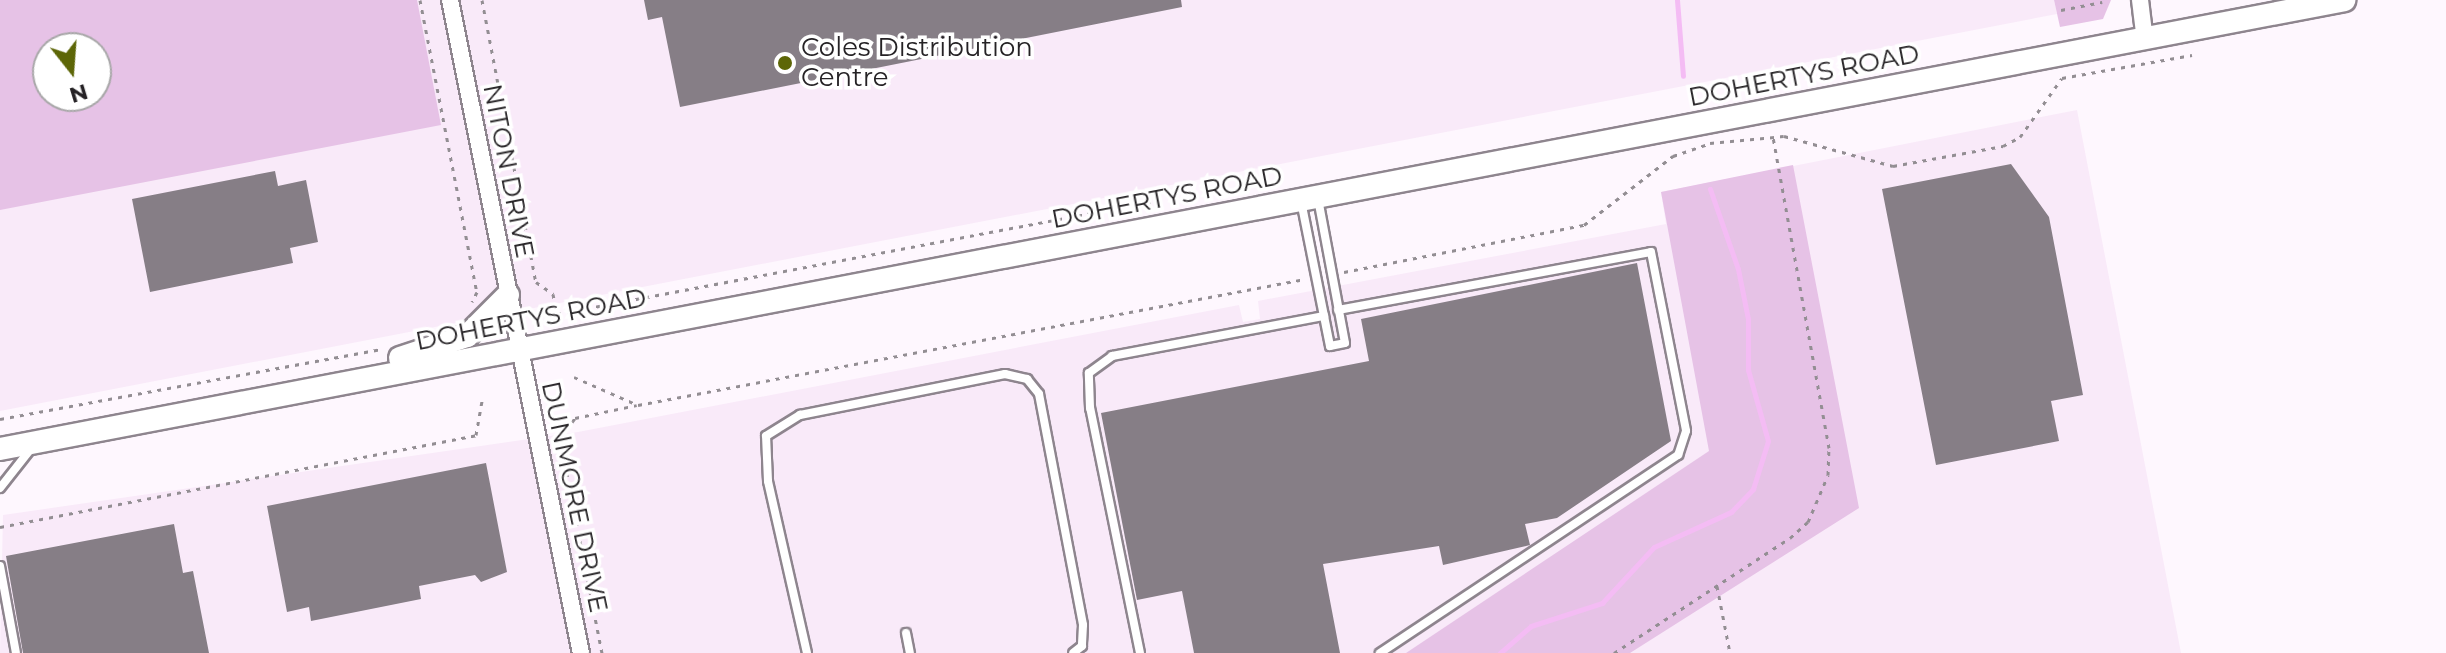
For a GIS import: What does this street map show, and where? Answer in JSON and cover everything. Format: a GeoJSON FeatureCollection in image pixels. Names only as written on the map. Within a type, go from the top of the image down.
{"type":"FeatureCollection","features":[{"type":"Feature","properties":{"kind":"main road","name":"DOHERTYS ROAD"},"geometry":{"type":"LineString","coordinates":[[0,449],[2344,0]]}},
{"type":"Feature","properties":{"kind":"main road"},"geometry":{"type":"LineString","coordinates":[[171,416],[234,389],[426,353],[467,336],[508,295]]}},
{"type":"Feature","properties":{"kind":"street","name":"NITON DRIVE"},"geometry":{"type":"LineString","coordinates":[[450,0],[519,351]]}},
{"type":"Feature","properties":{"kind":"street"},"geometry":{"type":"LineString","coordinates":[[2140,0],[2145,38]]}},
{"type":"Feature","properties":{"kind":"street","name":"DUNMORE DRIVE"},"geometry":{"type":"LineString","coordinates":[[519,351],[581,653]]}},
{"type":"Feature","properties":{"kind":"lane"},"geometry":{"type":"LineString","coordinates":[[1310,200],[1332,274],[1345,343],[1330,346],[1316,277],[1310,200]]}},
{"type":"Feature","properties":{"kind":"lane"},"geometry":{"type":"LineString","coordinates":[[1338,310],[1651,252],[1686,431],[1678,455],[1380,653]]}},
{"type":"Feature","properties":{"kind":"lane"},"geometry":{"type":"LineString","coordinates":[[1140,653],[1087,389],[1089,373],[1112,356],[1324,316]]}},
{"type":"Feature","properties":{"kind":"lane"},"geometry":{"type":"LineString","coordinates":[[807,653],[768,481],[766,436],[800,415],[1005,374],[1027,379],[1039,394],[1083,625],[1082,646],[1073,653]]}},
{"type":"Feature","properties":{"kind":"lane"},"geometry":{"type":"LineString","coordinates":[[0,488],[39,441]]}},
{"type":"Feature","properties":{"kind":"lane"},"geometry":{"type":"LineString","coordinates":[[0,566],[16,653]]}},
{"type":"Feature","properties":{"kind":"lane"},"geometry":{"type":"LineString","coordinates":[[906,633],[910,653]]}},
{"type":"Feature","properties":{"kind":"path"},"geometry":{"type":"LineString","coordinates":[[420,0],[477,292],[465,314]]}},
{"type":"Feature","properties":{"kind":"path"},"geometry":{"type":"LineString","coordinates":[[482,0],[536,282],[553,294],[557,314],[1160,200]]}},
{"type":"Feature","properties":{"kind":"path"},"geometry":{"type":"LineString","coordinates":[[2061,10],[2102,2]]}},
{"type":"Feature","properties":{"kind":"path"},"geometry":{"type":"LineString","coordinates":[[1332,274],[1584,225],[1693,147],[1773,136],[1893,166],[2003,146],[2020,137],[2062,78],[2192,55]]}},
{"type":"Feature","properties":{"kind":"path"},"geometry":{"type":"LineString","coordinates":[[1614,653],[1808,522],[1828,475],[1829,448],[1773,136]]}},
{"type":"Feature","properties":{"kind":"path"},"geometry":{"type":"LineString","coordinates":[[602,653],[560,438],[575,418],[1316,277]]}},
{"type":"Feature","properties":{"kind":"path"},"geometry":{"type":"LineString","coordinates":[[0,419],[394,346]]}},
{"type":"Feature","properties":{"kind":"path"},"geometry":{"type":"LineString","coordinates":[[574,377],[638,405]]}},
{"type":"Feature","properties":{"kind":"path"},"geometry":{"type":"LineString","coordinates":[[0,527],[476,435],[483,397]]}},
{"type":"Feature","properties":{"kind":"path"},"geometry":{"type":"LineString","coordinates":[[1717,586],[1730,653]]}},
{"type":"Feature","properties":{"kind":"path"},"geometry":{"type":"LineString","coordinates":[[1623,647],[1624,653]]}},
{"type":"Feature","properties":{"kind":"shaded area"},"geometry":{"type":"Polygon","coordinates":[[[0,0],[2054,0],[2057,14],[0,411],[0,0]]]}},
{"type":"Feature","properties":{"kind":"shaded area"},"geometry":{"type":"Polygon","coordinates":[[[0,0],[417,0],[441,125],[0,210],[0,0]]]}},
{"type":"Feature","properties":{"kind":"shaded area"},"geometry":{"type":"Polygon","coordinates":[[[2054,0],[2111,0],[2103,19],[2060,27],[2054,0]]]}},
{"type":"Feature","properties":{"kind":"shaded area"},"geometry":{"type":"Polygon","coordinates":[[[2077,110],[2181,653],[0,653],[3,515],[578,432],[1239,305],[1243,322],[1260,319],[1258,301],[1666,224],[1661,192],[2077,110]]]}},
{"type":"Feature","properties":{"kind":"shaded area"},"geometry":{"type":"Polygon","coordinates":[[[1793,165],[1859,508],[1630,653],[1406,653],[1709,451],[1661,192],[1793,165]]]}},
{"type":"Feature","properties":{"kind":"building","name":"Coles Distribution Centre"},"geometry":{"type":"Polygon","coordinates":[[[644,0],[1181,0],[1182,7],[680,107],[662,17],[648,20],[644,0]]]}},
{"type":"Feature","properties":{"kind":"building"},"geometry":{"type":"Polygon","coordinates":[[[2011,164],[2049,217],[2083,395],[2051,401],[2059,441],[1936,465],[1882,189],[2011,164]]]}},
{"type":"Feature","properties":{"kind":"building"},"geometry":{"type":"Polygon","coordinates":[[[275,171],[278,186],[306,180],[318,242],[290,248],[293,263],[150,292],[132,199],[275,171]]]}},
{"type":"Feature","properties":{"kind":"building"},"geometry":{"type":"Polygon","coordinates":[[[1637,263],[1671,441],[1557,518],[1525,524],[1530,545],[1443,565],[1439,546],[1323,564],[1340,653],[1194,653],[1182,591],[1137,600],[1101,413],[1369,361],[1361,319],[1637,263]]]}},
{"type":"Feature","properties":{"kind":"building"},"geometry":{"type":"Polygon","coordinates":[[[486,463],[507,572],[481,582],[475,575],[419,586],[421,599],[311,621],[309,607],[287,612],[267,506],[486,463]]]}},
{"type":"Feature","properties":{"kind":"building"},"geometry":{"type":"Polygon","coordinates":[[[174,524],[183,573],[193,571],[209,653],[23,653],[6,556],[174,524]]]}},
{"type":"Feature","properties":{"kind":"waterway"},"geometry":{"type":"LineString","coordinates":[[1677,0],[1683,76]]}},
{"type":"Feature","properties":{"kind":"waterway"},"geometry":{"type":"LineString","coordinates":[[1500,653],[1531,626],[1602,603],[1654,547],[1731,512],[1753,489],[1768,441],[1748,370],[1748,319],[1738,269],[1710,189]]}},
{"type":"Feature","properties":{"kind":"place","name":"Coles Distribution Centre"},"geometry":{"type":"Point","coordinates":[785,63]}}]}
